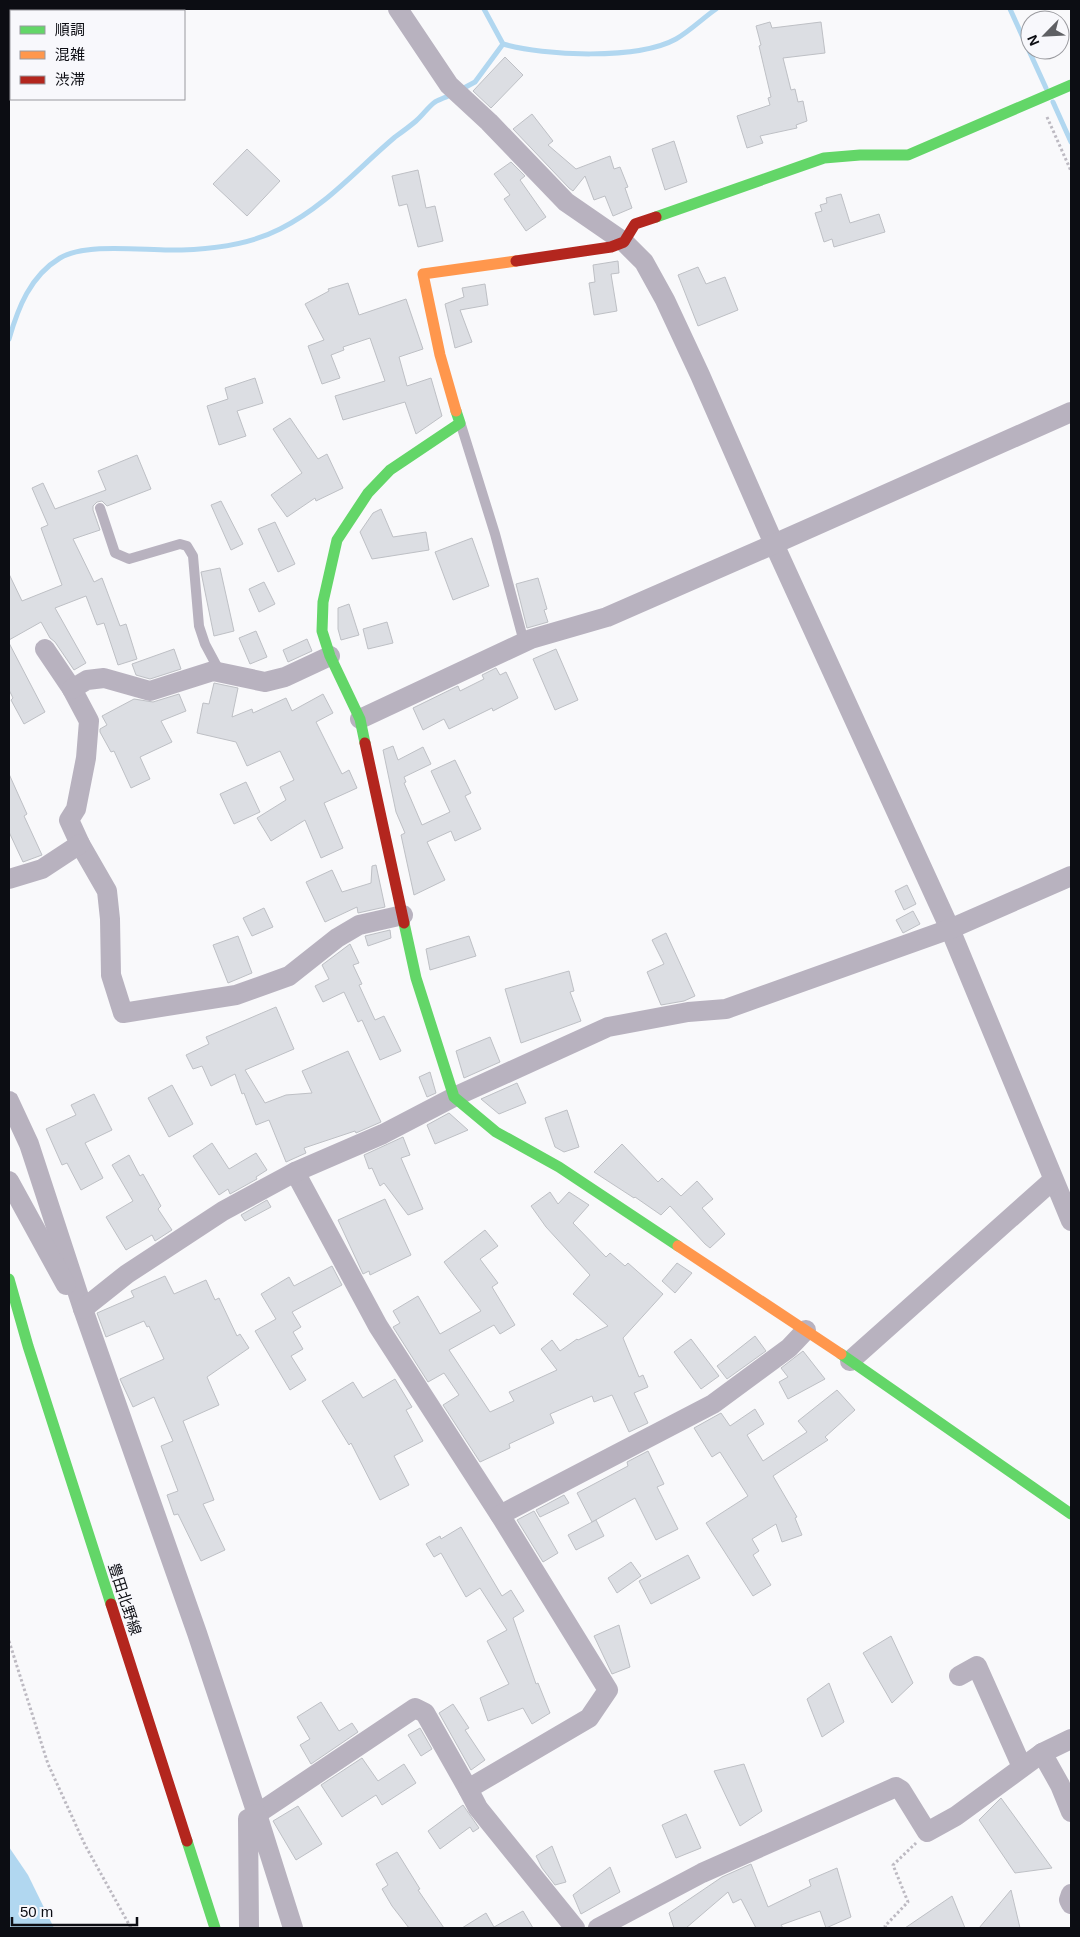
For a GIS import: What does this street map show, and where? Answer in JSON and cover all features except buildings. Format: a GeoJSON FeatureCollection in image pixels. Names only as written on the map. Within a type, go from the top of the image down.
{"type":"FeatureCollection","features":[{"type":"Feature","properties":{"kind":"street"},"geometry":{"type":"LineString","coordinates":[[398,9],[450,85],[489,122],[566,202],[624,242],[644,262],[665,300],[700,375],[774,544],[950,929],[1071,1221]]}},
{"type":"Feature","properties":{"kind":"street"},"geometry":{"type":"LineString","coordinates":[[1071,85],[908,155],[860,155],[824,158],[635,224],[624,242],[611,247],[422,274],[440,355],[460,423],[390,470],[368,493],[337,540],[323,602],[322,631],[330,656],[360,719],[416,978],[454,1097],[496,1132],[559,1166],[806,1330],[1071,1514]]}},
{"type":"Feature","properties":{"kind":"street"},"geometry":{"type":"LineString","coordinates":[[360,719],[524,642],[607,616],[1071,412]]}},
{"type":"Feature","properties":{"kind":"street"},"geometry":{"type":"LineString","coordinates":[[45,649],[72,690],[89,721],[86,758],[76,810],[69,820],[80,844],[107,891],[110,919],[111,975],[123,1013],[236,995],[288,976],[337,938],[359,925],[403,915]]}},
{"type":"Feature","properties":{"kind":"street"},"geometry":{"type":"LineString","coordinates":[[72,690],[87,680],[104,678],[150,691],[213,671],[265,682],[285,677],[330,656]]}},
{"type":"Feature","properties":{"kind":"street"},"geometry":{"type":"LineString","coordinates":[[9,879],[42,870],[80,844]]}},
{"type":"Feature","properties":{"kind":"street"},"geometry":{"type":"LineString","coordinates":[[84,1308],[135,1269],[223,1211],[295,1172],[383,1134],[454,1097],[608,1027],[688,1012],[726,1009],[950,929],[1071,876]]}},
{"type":"Feature","properties":{"kind":"street"},"geometry":{"type":"LineString","coordinates":[[9,1101],[29,1144],[197,1633],[293,1928]]}},
{"type":"Feature","properties":{"kind":"street"},"geometry":{"type":"LineString","coordinates":[[295,1172],[378,1326],[500,1515],[608,1690],[589,1718],[468,1790]]}},
{"type":"Feature","properties":{"kind":"street"},"geometry":{"type":"LineString","coordinates":[[850,1361],[1053,1180]]}},
{"type":"Feature","properties":{"kind":"street"},"geometry":{"type":"LineString","coordinates":[[9,1181],[68,1289],[84,1308]]}},
{"type":"Feature","properties":{"kind":"street","name":"豊田北野線"},"geometry":{"type":"LineString","coordinates":[[9,1279],[31,1355],[216,1928]]}},
{"type":"Feature","properties":{"kind":"street"},"geometry":{"type":"LineString","coordinates":[[500,1515],[713,1404],[789,1348],[806,1330]]}},
{"type":"Feature","properties":{"kind":"street"},"geometry":{"type":"LineString","coordinates":[[959,1676],[977,1666],[1022,1766]]}},
{"type":"Feature","properties":{"kind":"street"},"geometry":{"type":"LineString","coordinates":[[249,1928],[248,1819],[415,1708],[425,1713],[478,1808],[565,1925]]}},
{"type":"Feature","properties":{"kind":"street"},"geometry":{"type":"LineString","coordinates":[[598,1928],[702,1873],[896,1786],[901,1790],[927,1832],[956,1816],[1042,1753],[1071,1739]]}},
{"type":"Feature","properties":{"kind":"street"},"geometry":{"type":"LineString","coordinates":[[1042,1753],[1060,1785],[1071,1812]]}},
{"type":"Feature","properties":{"kind":"street"},"geometry":{"type":"LineString","coordinates":[[1071,1894],[1069,1900],[1071,1904]]}},
{"type":"Feature","properties":{"kind":"lane"},"geometry":{"type":"LineString","coordinates":[[460,423],[495,534],[524,642]]}},
{"type":"Feature","properties":{"kind":"lane"},"geometry":{"type":"LineString","coordinates":[[100,508],[115,553],[130,558],[180,544],[186,546],[193,556],[200,626],[204,644],[220,672]]}},
{"type":"Feature","properties":{"kind":"path"},"geometry":{"type":"LineString","coordinates":[[1038,99],[1071,171]]}},
{"type":"Feature","properties":{"kind":"path"},"geometry":{"type":"LineString","coordinates":[[9,1641],[48,1764],[85,1845],[131,1928]]}},
{"type":"Feature","properties":{"kind":"path"},"geometry":{"type":"LineString","coordinates":[[886,1928],[885,1926],[908,1902],[893,1865],[927,1832]]}},
{"type":"Feature","properties":{"kind":"water"},"geometry":{"type":"Polygon","coordinates":[[[9,1847],[28,1875],[54,1928],[9,1928],[9,1847]]]}},
{"type":"Feature","properties":{"kind":"waterway"},"geometry":{"type":"LineString","coordinates":[[484,9],[503,44],[542,51],[591,54],[615,53],[659,46],[681,36],[716,9]]}},
{"type":"Feature","properties":{"kind":"waterway"},"geometry":{"type":"LineString","coordinates":[[1010,9],[1046,88]]}},
{"type":"Feature","properties":{"kind":"waterway"},"geometry":{"type":"LineString","coordinates":[[462,89],[475,82],[503,44]]}},
{"type":"Feature","properties":{"kind":"waterway"},"geometry":{"type":"LineString","coordinates":[[9,339],[21,304],[33,283],[50,265],[60,258],[71,253],[98,249],[169,250],[211,248],[240,243],[267,235],[312,210],[416,121],[432,104],[452,94]]}},
{"type":"Feature","properties":{"kind":"waterway"},"geometry":{"type":"LineString","coordinates":[[1053,102],[1071,142]]}},
{"type":"Feature","properties":{"kind":"traffic: fast"},"geometry":{"type":"LineString","coordinates":[[656,217],[824,158],[860,155],[908,155],[1071,85]]}},
{"type":"Feature","properties":{"kind":"traffic: fast"},"geometry":{"type":"LineString","coordinates":[[365,743],[360,719],[330,656],[322,631],[323,602],[337,540],[368,493],[390,470],[460,423],[456,411]]}},
{"type":"Feature","properties":{"kind":"traffic: fast"},"geometry":{"type":"LineString","coordinates":[[404,923],[416,978],[454,1097],[496,1132],[559,1167],[678,1246]]}},
{"type":"Feature","properties":{"kind":"traffic: fast"},"geometry":{"type":"LineString","coordinates":[[9,1279],[28,1346],[111,1604]]}},
{"type":"Feature","properties":{"kind":"traffic: fast"},"geometry":{"type":"LineString","coordinates":[[841,1354],[1071,1514]]}},
{"type":"Feature","properties":{"kind":"traffic: fast"},"geometry":{"type":"LineString","coordinates":[[187,1841],[215,1928]]}},
{"type":"Feature","properties":{"kind":"traffic: slow"},"geometry":{"type":"LineString","coordinates":[[456,411],[440,355],[423,274],[516,261]]}},
{"type":"Feature","properties":{"kind":"traffic: slow"},"geometry":{"type":"LineString","coordinates":[[678,1246],[841,1354]]}},
{"type":"Feature","properties":{"kind":"traffic: jam"},"geometry":{"type":"LineString","coordinates":[[516,261],[611,247],[624,242],[635,224],[656,217]]}},
{"type":"Feature","properties":{"kind":"traffic: jam"},"geometry":{"type":"LineString","coordinates":[[365,743],[404,923]]}},
{"type":"Feature","properties":{"kind":"traffic: jam"},"geometry":{"type":"LineString","coordinates":[[111,1604],[187,1841]]}}]}
